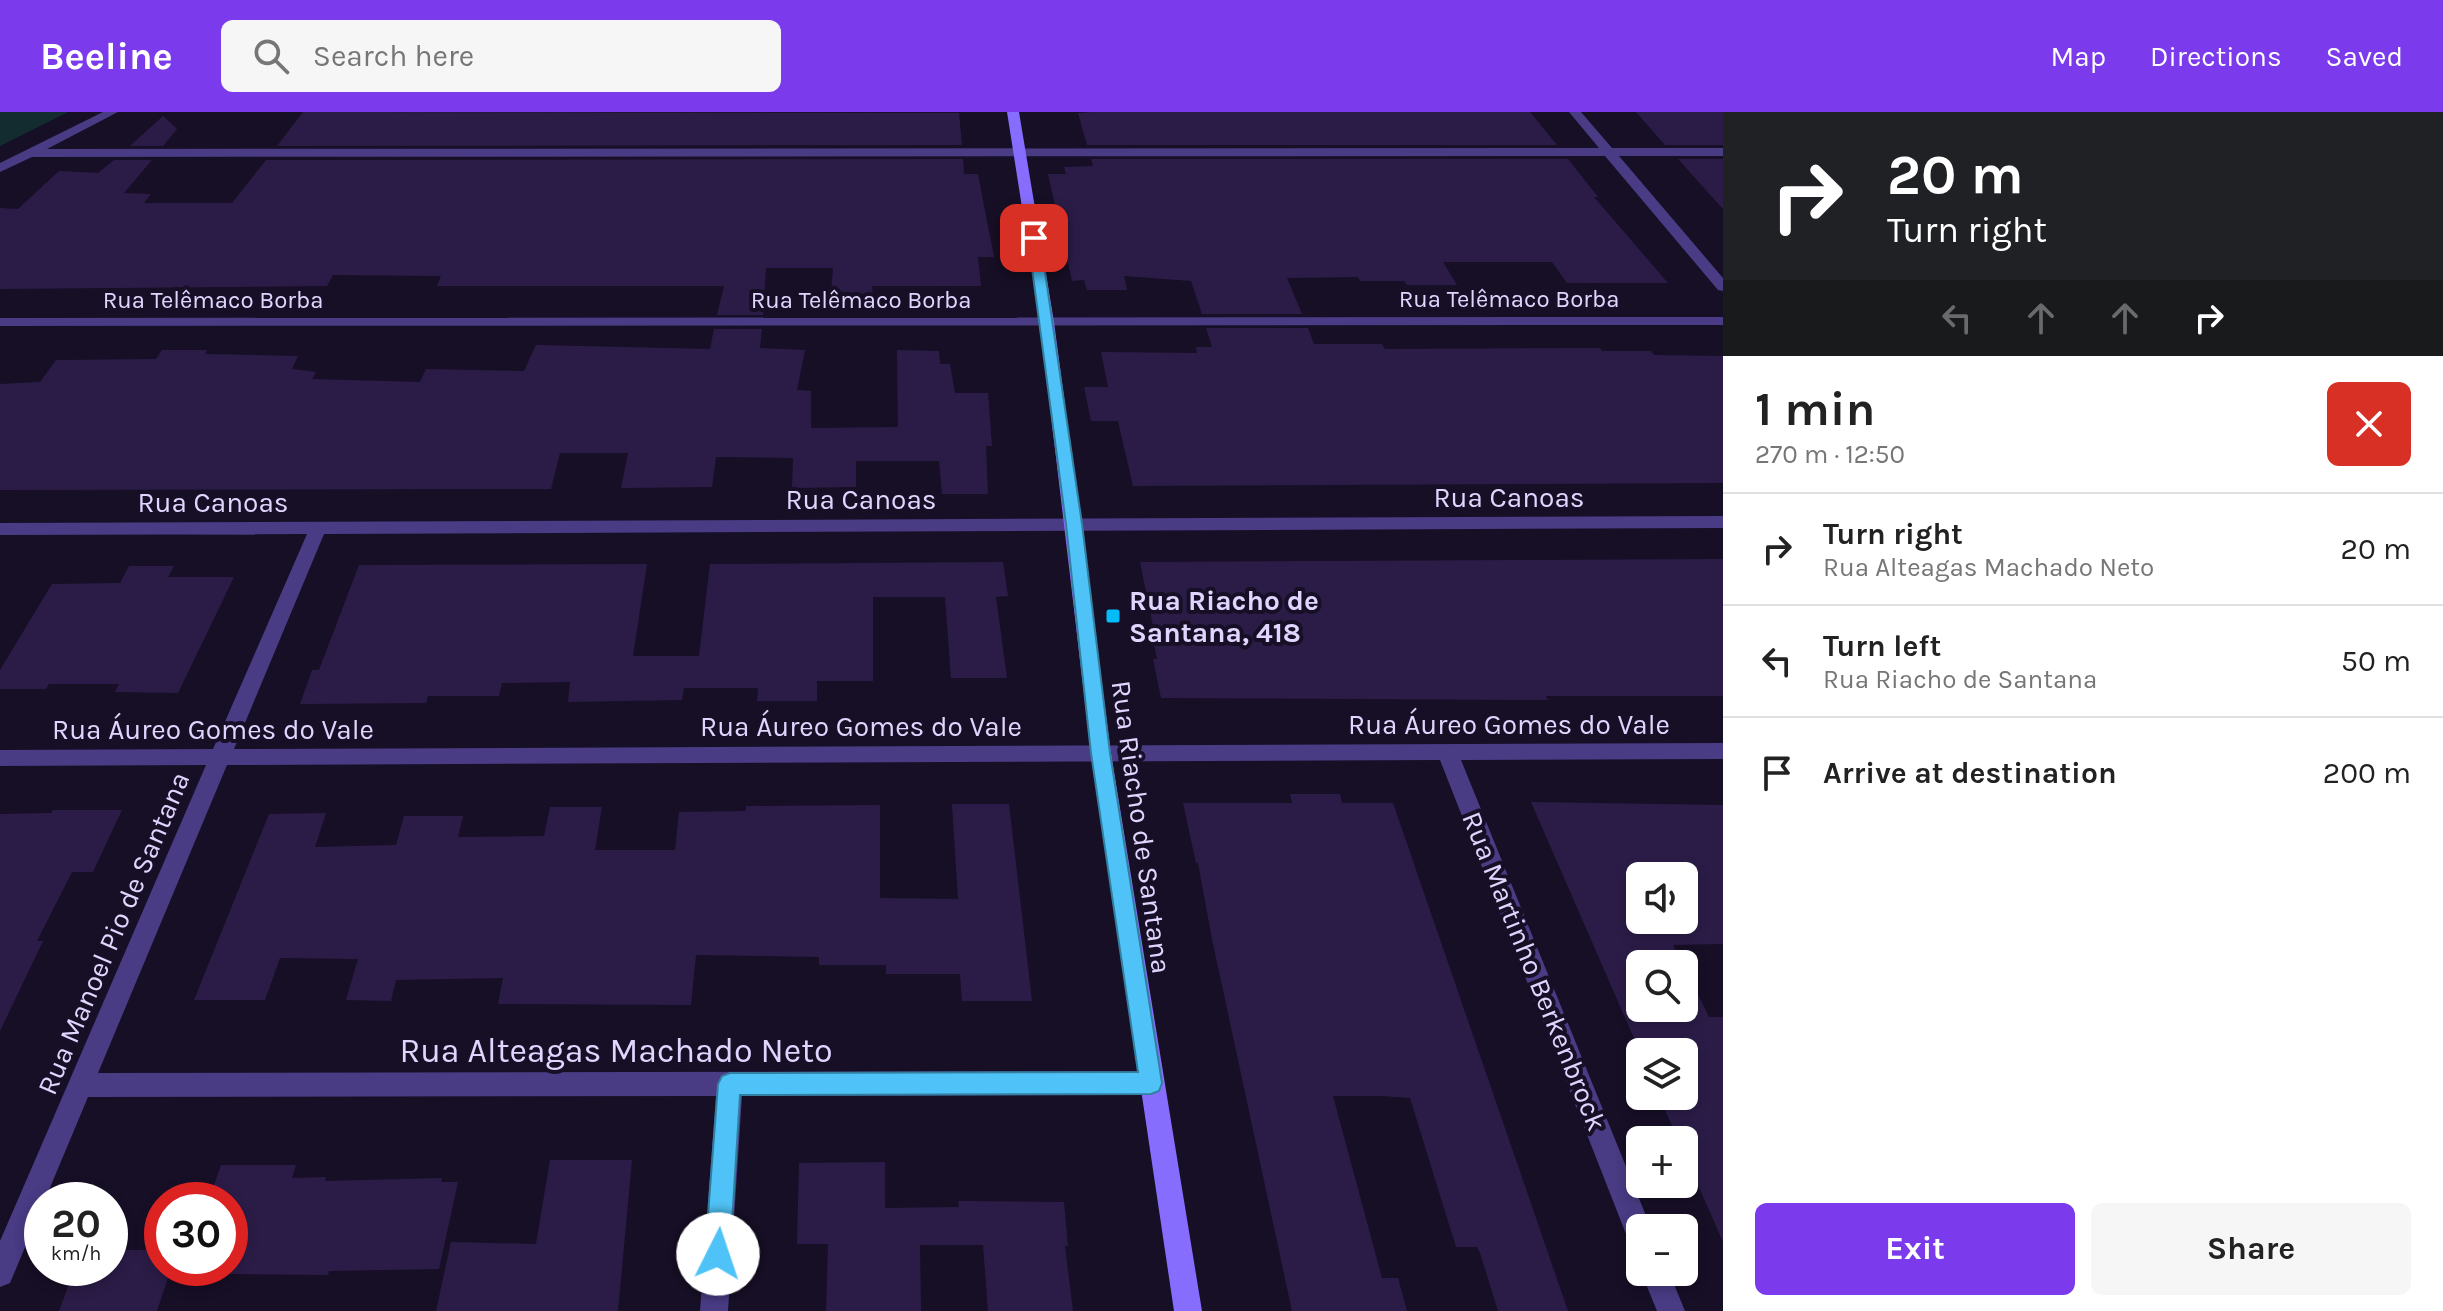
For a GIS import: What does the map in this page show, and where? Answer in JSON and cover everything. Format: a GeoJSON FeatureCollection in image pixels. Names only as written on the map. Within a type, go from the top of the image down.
{"type":"FeatureCollection","features":[{"type":"Feature","properties":{"kind":"street"},"geometry":{"type":"LineString","coordinates":[[0,168],[112,112]]}},
{"type":"Feature","properties":{"kind":"street","name":"Rua Riacho de Santana"},"geometry":{"type":"LineString","coordinates":[[1013,112],[1047,322],[1101,753],[1188,1311]]}},
{"type":"Feature","properties":{"kind":"street"},"geometry":{"type":"LineString","coordinates":[[1575,112],[1723,287]]}},
{"type":"Feature","properties":{"kind":"street"},"geometry":{"type":"LineString","coordinates":[[30,153],[1723,152]]}},
{"type":"Feature","properties":{"kind":"street","name":"Rua Telêmaco Borba"},"geometry":{"type":"LineString","coordinates":[[0,322],[1723,321]]}},
{"type":"Feature","properties":{"kind":"street","name":"Rua Canoas"},"geometry":{"type":"LineString","coordinates":[[0,529],[1723,522]]}},
{"type":"Feature","properties":{"kind":"street","name":"Rua Manoel Pio de Santana"},"geometry":{"type":"LineString","coordinates":[[0,1273],[318,528]]}},
{"type":"Feature","properties":{"kind":"street","name":"Rua Áureo Gomes do Vale"},"geometry":{"type":"LineString","coordinates":[[0,758],[1723,751]]}},
{"type":"Feature","properties":{"kind":"street","name":"Rua Martinho Berkenbrock"},"geometry":{"type":"LineString","coordinates":[[1447,752],[1632,1214]]}},
{"type":"Feature","properties":{"kind":"street","name":"Rua Alteagas Machado Neto"},"geometry":{"type":"LineString","coordinates":[[80,1085],[1151,1083]]}},
{"type":"Feature","properties":{"kind":"street"},"geometry":{"type":"LineString","coordinates":[[714,1311],[730,1084]]}},
{"type":"Feature","properties":{"kind":"street"},"geometry":{"type":"LineString","coordinates":[[1661,1286],[1671,1311]]}},
{"type":"Feature","properties":{"kind":"green space"},"geometry":{"type":"Polygon","coordinates":[[[0,112],[68,112],[0,146],[0,112]]]}},
{"type":"Feature","properties":{"kind":"building"},"geometry":{"type":"Polygon","coordinates":[[[303,112],[959,113],[962,145],[277,146],[303,112]]]}},
{"type":"Feature","properties":{"kind":"building"},"geometry":{"type":"Polygon","coordinates":[[[1530,112],[1557,145],[1087,145],[1078,113],[1530,112]]]}},
{"type":"Feature","properties":{"kind":"building"},"geometry":{"type":"Polygon","coordinates":[[[1636,112],[1723,112],[1723,145],[1665,145],[1636,112]]]}},
{"type":"Feature","properties":{"kind":"building"},"geometry":{"type":"Polygon","coordinates":[[[163,116],[177,129],[163,146],[130,146],[163,116]]]}},
{"type":"Feature","properties":{"kind":"building"},"geometry":{"type":"Polygon","coordinates":[[[963,159],[964,174],[978,174],[994,257],[978,257],[981,286],[872,286],[873,294],[831,294],[833,268],[766,268],[763,315],[717,315],[724,286],[437,286],[441,276],[333,275],[327,286],[0,289],[0,208],[18,209],[59,171],[98,173],[114,160],[152,160],[124,193],[151,194],[144,203],[232,203],[266,160],[963,159]]]}},
{"type":"Feature","properties":{"kind":"building"},"geometry":{"type":"Polygon","coordinates":[[[1091,159],[1568,159],[1598,197],[1594,197],[1668,283],[1567,283],[1552,262],[1443,262],[1457,285],[1407,285],[1404,281],[1360,281],[1358,277],[1287,278],[1302,314],[1202,314],[1191,281],[1124,276],[1127,290],[1087,290],[1084,280],[1072,281],[1048,174],[1066,174],[1064,167],[1093,166],[1091,159]]]}},
{"type":"Feature","properties":{"kind":"building"},"geometry":{"type":"Polygon","coordinates":[[[1678,159],[1723,159],[1723,209],[1678,159]]]}},
{"type":"Feature","properties":{"kind":"building"},"geometry":{"type":"Polygon","coordinates":[[[1206,328],[1308,328],[1314,344],[1382,344],[1385,349],[1600,348],[1602,351],[1651,351],[1654,355],[1723,356],[1723,483],[1133,486],[1118,421],[1091,421],[1084,387],[1108,387],[1101,352],[1197,353],[1196,347],[1212,347],[1206,328]]]}},
{"type":"Feature","properties":{"kind":"building"},"geometry":{"type":"Polygon","coordinates":[[[714,329],[762,329],[760,348],[805,350],[797,390],[811,391],[811,428],[898,427],[897,350],[939,351],[940,364],[950,364],[955,393],[988,393],[992,446],[986,446],[988,494],[942,494],[939,461],[856,461],[856,487],[792,488],[793,458],[716,457],[712,487],[621,488],[628,453],[560,453],[551,489],[0,490],[0,384],[40,382],[56,360],[156,359],[162,350],[207,350],[205,354],[298,356],[292,369],[316,372],[312,379],[420,382],[426,369],[524,371],[536,345],[710,349],[714,329]]]}},
{"type":"Feature","properties":{"kind":"building"},"geometry":{"type":"Polygon","coordinates":[[[1723,559],[1723,696],[1546,696],[1548,700],[1161,698],[1153,659],[1157,659],[1150,626],[1153,626],[1140,562],[1723,559]]]}},
{"type":"Feature","properties":{"kind":"building"},"geometry":{"type":"Polygon","coordinates":[[[1003,562],[1008,596],[996,597],[1007,678],[951,678],[945,597],[873,597],[873,681],[817,681],[817,701],[757,701],[758,688],[684,688],[682,700],[568,702],[570,682],[502,683],[499,696],[428,696],[426,703],[300,704],[312,670],[319,670],[359,565],[647,564],[633,656],[699,656],[710,564],[1003,562]]]}},
{"type":"Feature","properties":{"kind":"building"},"geometry":{"type":"Polygon","coordinates":[[[129,566],[174,566],[168,577],[234,577],[178,693],[115,692],[119,684],[49,684],[46,689],[0,689],[0,670],[52,584],[120,583],[129,566]]]}},
{"type":"Feature","properties":{"kind":"building"},"geometry":{"type":"Polygon","coordinates":[[[1290,794],[1340,794],[1342,803],[1393,803],[1568,1311],[1498,1311],[1477,1247],[1456,1247],[1410,1098],[1333,1096],[1382,1278],[1398,1278],[1407,1311],[1292,1311],[1183,803],[1292,803],[1290,794]]]}},
{"type":"Feature","properties":{"kind":"building"},"geometry":{"type":"Polygon","coordinates":[[[1531,802],[1723,805],[1723,944],[1673,945],[1676,950],[1626,950],[1626,1020],[1531,802]]]}},
{"type":"Feature","properties":{"kind":"building"},"geometry":{"type":"Polygon","coordinates":[[[952,804],[1009,804],[1032,1001],[962,1001],[960,974],[886,974],[886,965],[819,965],[819,957],[696,955],[691,1005],[498,1004],[503,978],[396,980],[391,1001],[346,1000],[358,959],[280,958],[265,1000],[194,1000],[269,814],[326,813],[315,847],[396,845],[404,816],[463,816],[458,837],[544,836],[550,807],[602,807],[595,850],[675,850],[679,812],[746,811],[746,806],[880,805],[880,898],[958,899],[952,804]]]}},
{"type":"Feature","properties":{"kind":"building"},"geometry":{"type":"Polygon","coordinates":[[[53,810],[122,810],[93,872],[72,872],[37,941],[43,941],[0,1031],[0,814],[51,813],[53,810]]]}},
{"type":"Feature","properties":{"kind":"building"},"geometry":{"type":"Polygon","coordinates":[[[1698,995],[1709,1017],[1723,1017],[1723,1242],[1698,1185],[1698,1126],[1672,1126],[1665,1110],[1698,1110],[1698,1038],[1634,1038],[1627,1022],[1698,1022],[1698,995]]]}},
{"type":"Feature","properties":{"kind":"building"},"geometry":{"type":"Polygon","coordinates":[[[550,1160],[632,1160],[618,1311],[436,1311],[451,1242],[536,1244],[550,1160]]]}},
{"type":"Feature","properties":{"kind":"building"},"geometry":{"type":"Polygon","coordinates":[[[885,1162],[885,1208],[959,1207],[958,1201],[1064,1202],[1068,1246],[1065,1246],[1073,1311],[988,1311],[983,1245],[920,1245],[921,1311],[826,1311],[828,1244],[797,1244],[799,1163],[885,1162]]]}},
{"type":"Feature","properties":{"kind":"building"},"geometry":{"type":"Polygon","coordinates":[[[221,1165],[296,1165],[292,1178],[326,1177],[325,1181],[442,1178],[441,1182],[458,1182],[439,1269],[329,1271],[328,1275],[248,1274],[248,1182],[215,1182],[221,1165]]]}},
{"type":"Feature","properties":{"kind":"building"},"geometry":{"type":"Polygon","coordinates":[[[128,1250],[144,1250],[144,1286],[165,1286],[157,1311],[59,1311],[68,1286],[128,1286],[128,1250]]]}},
{"type":"Feature","properties":{"kind":"place","name":"Rua Riacho de Santana, 418"},"geometry":{"type":"Point","coordinates":[1113,616]}},
{"type":"Feature","properties":{"kind":"route"},"geometry":{"type":"LineString","coordinates":[[718,1254],[730,1084],[1151,1083],[1101,753],[1074,524],[1034,238]]}}]}
